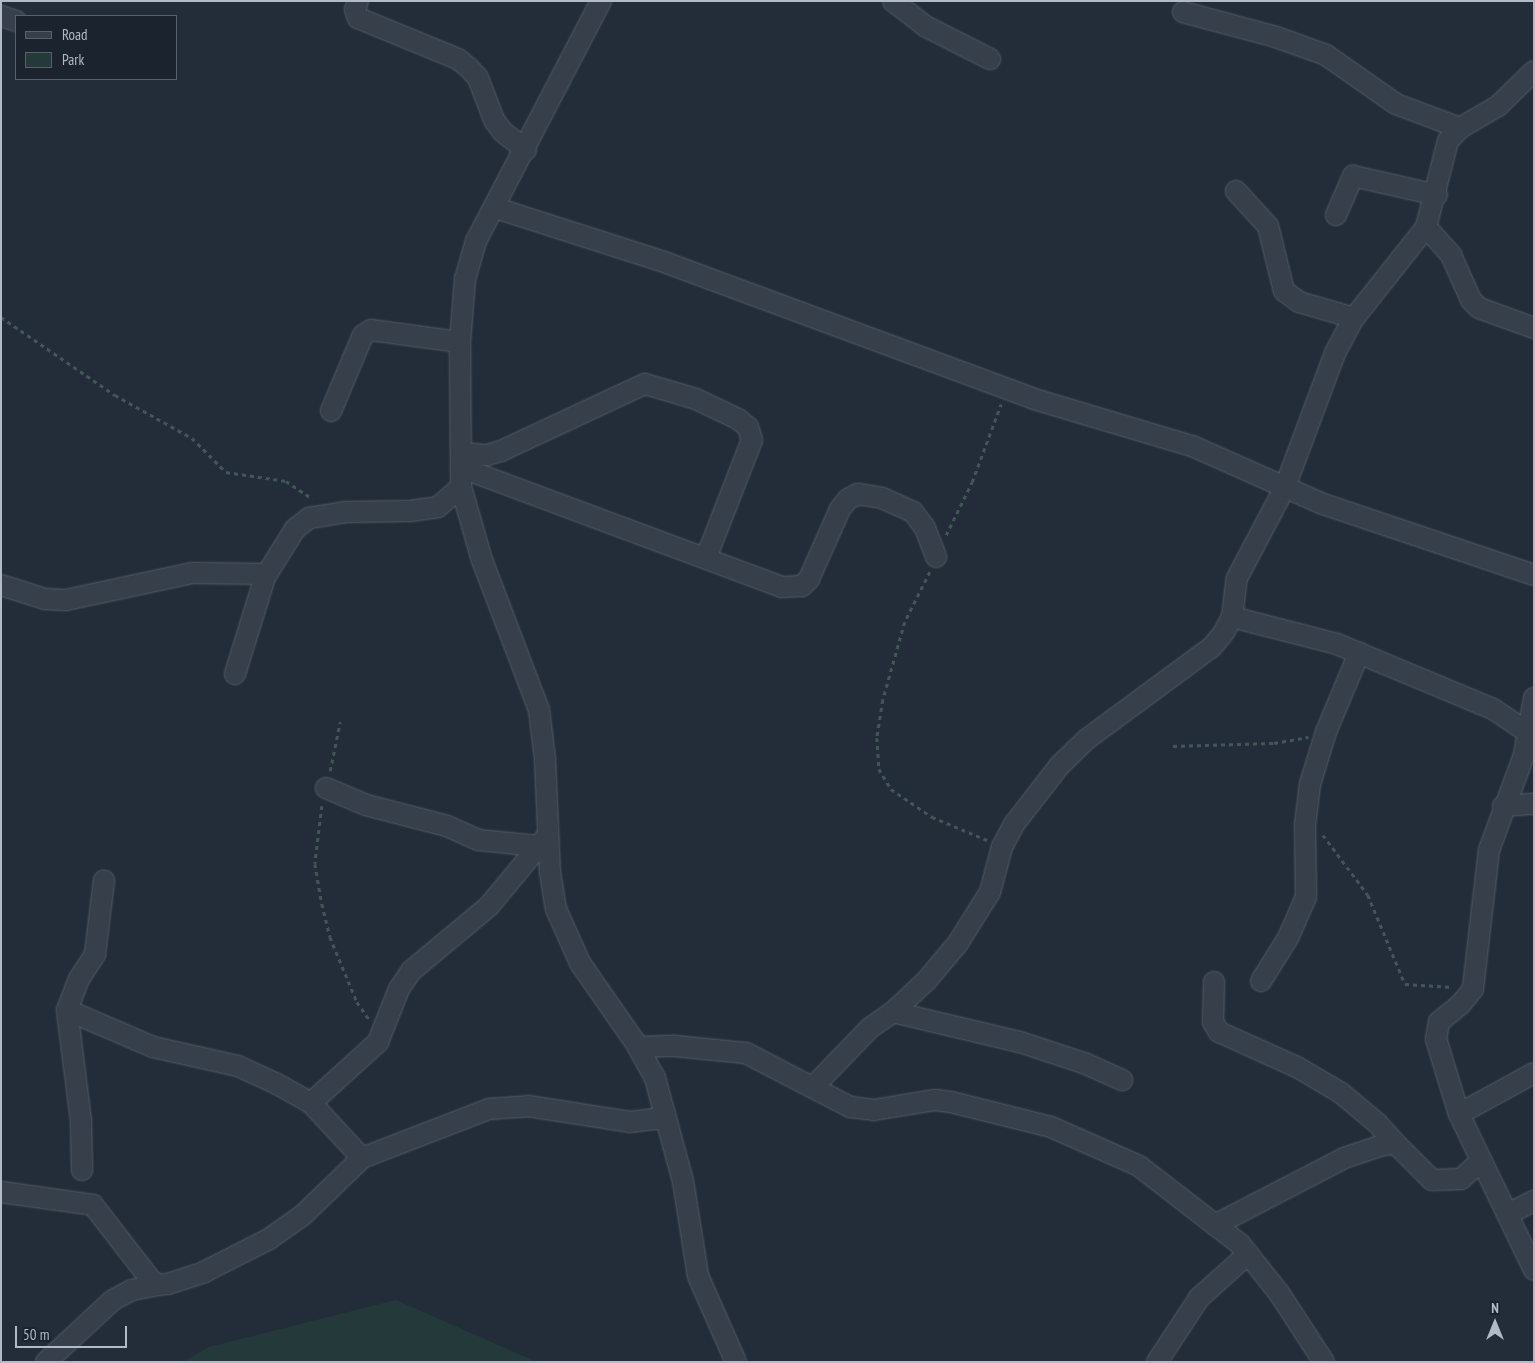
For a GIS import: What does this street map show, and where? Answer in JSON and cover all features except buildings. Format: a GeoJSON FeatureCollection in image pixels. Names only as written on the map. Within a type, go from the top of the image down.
{"type":"FeatureCollection","features":[{"type":"Feature","properties":{"kind":"street"},"geometry":{"type":"LineString","coordinates":[[358,1],[356,10],[358,18],[458,59],[469,68],[478,78],[494,120],[503,132],[526,150]]}},
{"type":"Feature","properties":{"kind":"street"},"geometry":{"type":"LineString","coordinates":[[601,1],[496,208],[476,241],[465,278],[460,342],[462,469],[482,560],[539,710],[544,840],[556,909],[564,933],[580,963],[638,1047],[655,1078],[683,1181],[698,1276],[736,1362]]}},
{"type":"Feature","properties":{"kind":"street"},"geometry":{"type":"LineString","coordinates":[[893,1],[925,26],[990,59]]}},
{"type":"Feature","properties":{"kind":"street"},"geometry":{"type":"LineString","coordinates":[[1183,12],[1276,37],[1326,55],[1396,104],[1460,128]]}},
{"type":"Feature","properties":{"kind":"street"},"geometry":{"type":"LineString","coordinates":[[1,16],[15,21]]}},
{"type":"Feature","properties":{"kind":"street"},"geometry":{"type":"LineString","coordinates":[[813,1087],[870,1028],[893,1012],[958,943],[990,892],[1002,847],[1015,823],[1059,766],[1087,739],[1212,647],[1232,617],[1240,572],[1285,487],[1335,353],[1354,318],[1426,227],[1437,195],[1444,152],[1448,141],[1460,128],[1498,106],[1534,71]]}},
{"type":"Feature","properties":{"kind":"street"},"geometry":{"type":"LineString","coordinates":[[1336,215],[1353,176],[1437,195]]}},
{"type":"Feature","properties":{"kind":"street"},"geometry":{"type":"LineString","coordinates":[[1236,191],[1268,226],[1284,291],[1299,302],[1354,318]]}},
{"type":"Feature","properties":{"kind":"street"},"geometry":{"type":"LineString","coordinates":[[496,208],[667,263],[1006,388],[1192,446],[1323,504],[1534,575]]}},
{"type":"Feature","properties":{"kind":"street"},"geometry":{"type":"LineString","coordinates":[[1426,227],[1451,255],[1471,300],[1479,308],[1534,328]]}},
{"type":"Feature","properties":{"kind":"street"},"geometry":{"type":"LineString","coordinates":[[331,411],[363,335],[371,330],[460,342]]}},
{"type":"Feature","properties":{"kind":"street"},"geometry":{"type":"LineString","coordinates":[[235,674],[267,574],[295,529],[308,518],[329,513],[410,511],[438,506],[462,469],[487,455],[501,451],[645,384],[696,399],[748,427],[752,440],[706,558]]}},
{"type":"Feature","properties":{"kind":"street"},"geometry":{"type":"LineString","coordinates":[[462,469],[782,587],[802,586],[809,579],[840,509],[848,499],[858,494],[882,498],[913,512],[924,528],[936,557]]}},
{"type":"Feature","properties":{"kind":"street"},"geometry":{"type":"LineString","coordinates":[[1,586],[45,599],[66,600],[192,573],[267,574]]}},
{"type":"Feature","properties":{"kind":"street"},"geometry":{"type":"LineString","coordinates":[[1232,617],[1338,644],[1493,709],[1530,733]]}},
{"type":"Feature","properties":{"kind":"street"},"geometry":{"type":"LineString","coordinates":[[1261,981],[1288,938],[1306,897],[1306,814],[1310,784],[1326,732],[1359,653]]}},
{"type":"Feature","properties":{"kind":"street"},"geometry":{"type":"LineString","coordinates":[[1534,698],[1530,733],[1518,772],[1503,806],[1489,850],[1473,989],[1461,1004],[1439,1022],[1436,1039],[1459,1114],[1534,1270]]}},
{"type":"Feature","properties":{"kind":"street"},"geometry":{"type":"LineString","coordinates":[[326,788],[366,805],[447,826],[478,840],[544,840]]}},
{"type":"Feature","properties":{"kind":"street"},"geometry":{"type":"LineString","coordinates":[[1503,806],[1534,804]]}},
{"type":"Feature","properties":{"kind":"street"},"geometry":{"type":"LineString","coordinates":[[311,1103],[364,1057],[382,1033],[399,989],[410,971],[489,906],[544,840]]}},
{"type":"Feature","properties":{"kind":"street"},"geometry":{"type":"LineString","coordinates":[[82,1170],[81,1122],[67,1010],[79,979],[95,954],[104,881]]}},
{"type":"Feature","properties":{"kind":"street"},"geometry":{"type":"LineString","coordinates":[[1214,982],[1212,1022],[1219,1032],[1297,1067],[1341,1093],[1432,1180],[1461,1179],[1481,1161]]}},
{"type":"Feature","properties":{"kind":"street"},"geometry":{"type":"LineString","coordinates":[[67,1010],[153,1047],[238,1066],[311,1103],[362,1158]]}},
{"type":"Feature","properties":{"kind":"street"},"geometry":{"type":"LineString","coordinates":[[893,1012],[1020,1042],[1122,1080]]}},
{"type":"Feature","properties":{"kind":"street"},"geometry":{"type":"LineString","coordinates":[[638,1047],[675,1046],[746,1053],[850,1107],[897,1108],[936,1100],[1051,1128],[1139,1166],[1215,1225],[1248,1254],[1279,1293],[1324,1362]]}},
{"type":"Feature","properties":{"kind":"street"},"geometry":{"type":"LineString","coordinates":[[1459,1114],[1534,1073]]}},
{"type":"Feature","properties":{"kind":"street"},"geometry":{"type":"LineString","coordinates":[[46,1362],[113,1300],[132,1290],[204,1272],[269,1240],[303,1215],[362,1158],[456,1121],[509,1106],[630,1122],[656,1120],[665,1115]]}},
{"type":"Feature","properties":{"kind":"street"},"geometry":{"type":"LineString","coordinates":[[1215,1225],[1344,1158],[1383,1145],[1396,1144]]}},
{"type":"Feature","properties":{"kind":"street"},"geometry":{"type":"LineString","coordinates":[[1,1192],[93,1204],[157,1285]]}},
{"type":"Feature","properties":{"kind":"street"},"geometry":{"type":"LineString","coordinates":[[1508,1214],[1534,1201]]}},
{"type":"Feature","properties":{"kind":"street"},"geometry":{"type":"LineString","coordinates":[[1157,1362],[1199,1298],[1248,1254]]}},
{"type":"Feature","properties":{"kind":"path"},"geometry":{"type":"LineString","coordinates":[[1,317],[115,395],[192,438],[226,472],[286,481],[304,491],[329,513]]}},
{"type":"Feature","properties":{"kind":"path"},"geometry":{"type":"LineString","coordinates":[[1002,847],[932,817],[891,789],[879,770],[877,738],[883,700],[905,622],[972,482],[1006,388]]}},
{"type":"Feature","properties":{"kind":"path"},"geometry":{"type":"LineString","coordinates":[[340,722],[316,841],[315,864],[330,937],[357,1002],[382,1033]]}},
{"type":"Feature","properties":{"kind":"path"},"geometry":{"type":"LineString","coordinates":[[1173,746],[1274,742],[1326,732]]}},
{"type":"Feature","properties":{"kind":"path"},"geometry":{"type":"LineString","coordinates":[[1306,814],[1352,870],[1368,895],[1404,984],[1473,989]]}},
{"type":"Feature","properties":{"kind":"green space"},"geometry":{"type":"Polygon","coordinates":[[[396,1300],[537,1362],[183,1362],[209,1347],[396,1300]]]}}]}
